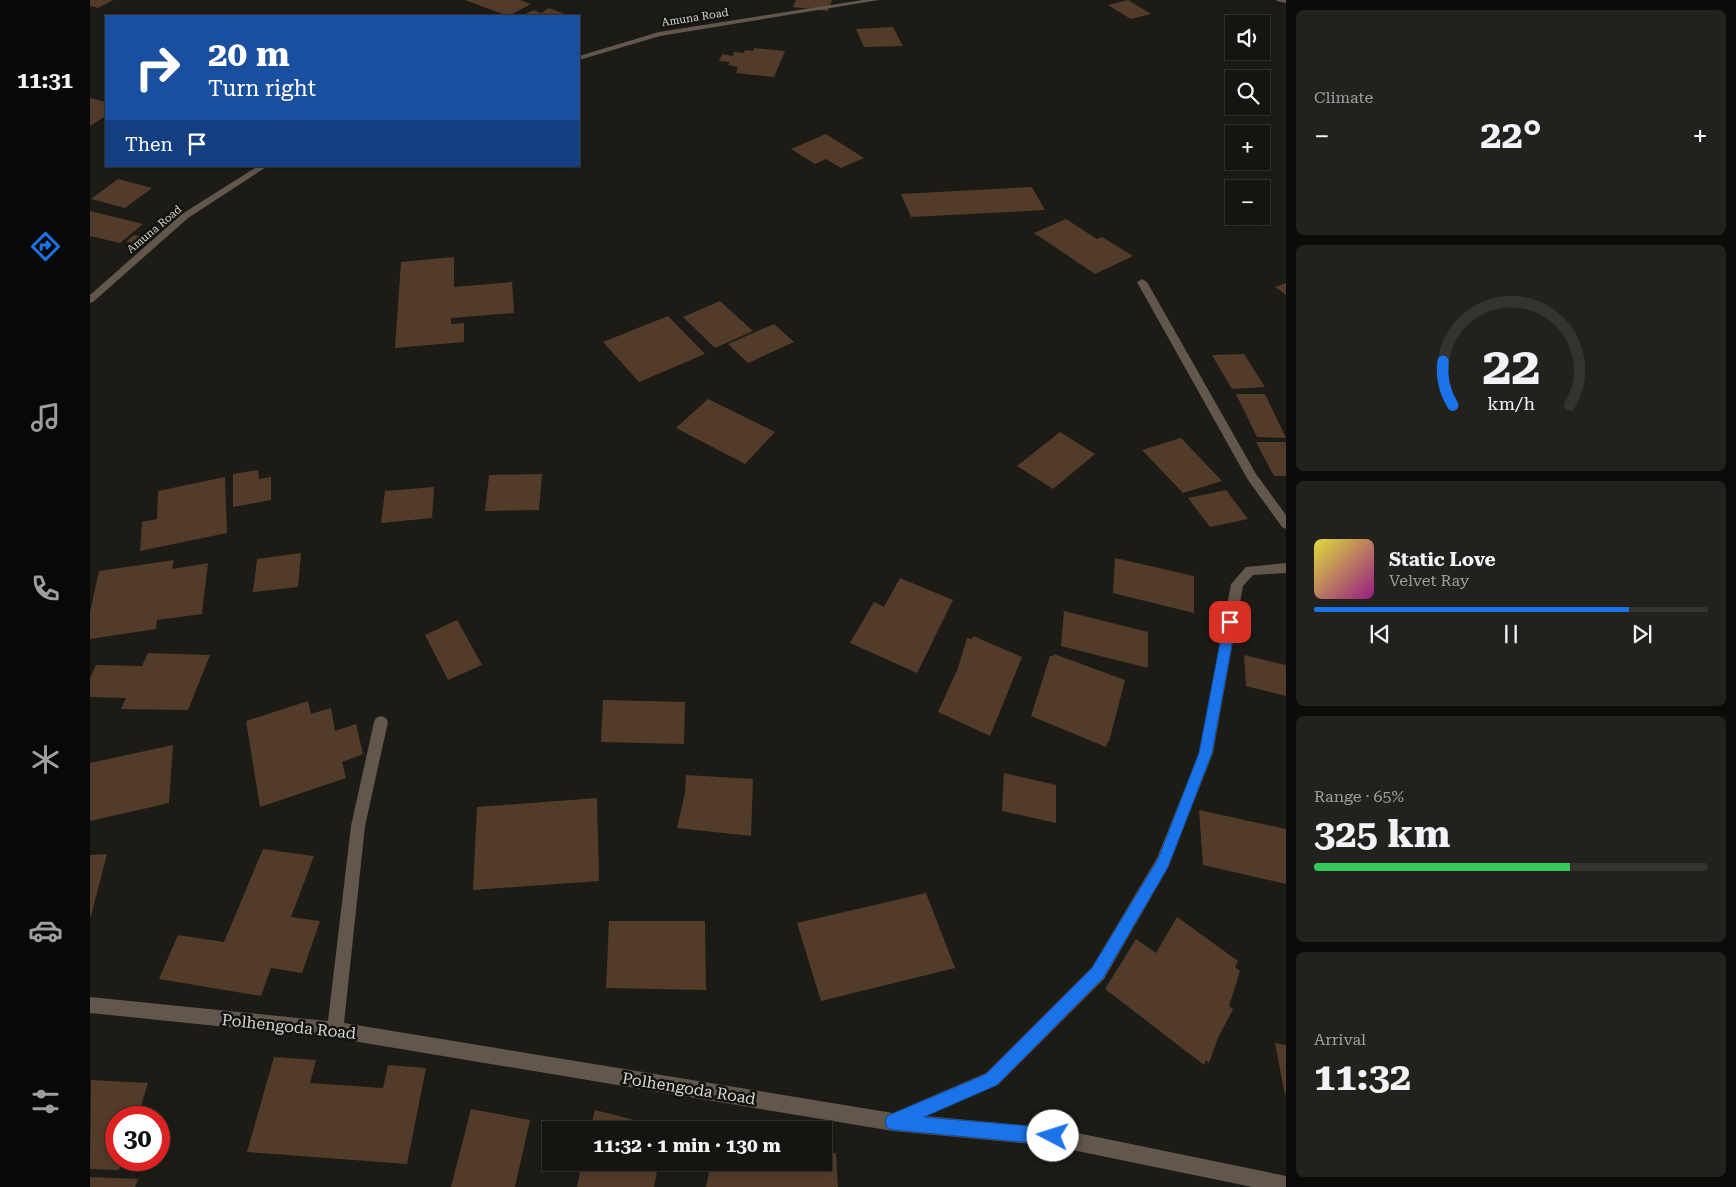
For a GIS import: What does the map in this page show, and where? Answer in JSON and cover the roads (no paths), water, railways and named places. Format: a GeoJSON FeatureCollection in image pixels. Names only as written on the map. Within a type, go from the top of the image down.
{"type":"FeatureCollection","features":[{"type":"Feature","properties":{"kind":"street","name":"Amuna Road"},"geometry":{"type":"LineString","coordinates":[[580,58],[659,34],[876,0]]}},
{"type":"Feature","properties":{"kind":"street"},"geometry":{"type":"LineString","coordinates":[[1279,0],[1286,1]]}},
{"type":"Feature","properties":{"kind":"street","name":"Amuna Road"},"geometry":{"type":"LineString","coordinates":[[90,300],[185,216],[262,167]]}},
{"type":"Feature","properties":{"kind":"street"},"geometry":{"type":"LineString","coordinates":[[1142,282],[1252,477],[1286,524]]}},
{"type":"Feature","properties":{"kind":"street"},"geometry":{"type":"LineString","coordinates":[[893,1122],[992,1079],[1098,973],[1163,863],[1206,753],[1237,584],[1250,570],[1286,568]]}},
{"type":"Feature","properties":{"kind":"street"},"geometry":{"type":"LineString","coordinates":[[335,1030],[358,826],[381,722]]}},
{"type":"Feature","properties":{"kind":"street","name":"Polhengoda Road"},"geometry":{"type":"LineString","coordinates":[[90,1005],[335,1030],[893,1122],[1053,1136],[1286,1184]]}}]}
